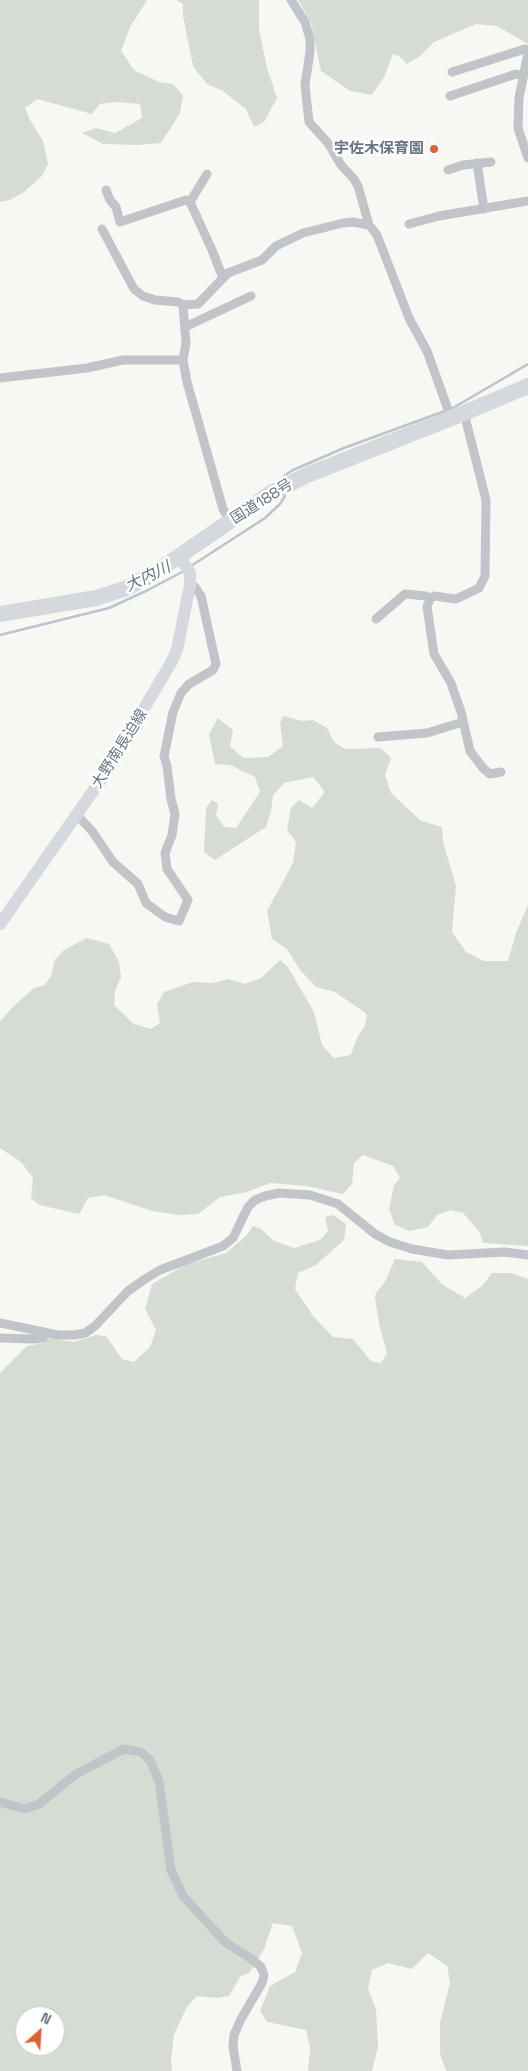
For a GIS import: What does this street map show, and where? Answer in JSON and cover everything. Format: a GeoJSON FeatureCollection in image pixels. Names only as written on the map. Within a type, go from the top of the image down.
{"type":"FeatureCollection","features":[{"type":"Feature","properties":{"kind":"highway","name":"国道188号"},"geometry":{"type":"LineString","coordinates":[[0,614],[96,598],[127,588],[156,572],[186,569],[230,522],[271,493],[307,475],[528,386]]}},
{"type":"Feature","properties":{"kind":"main road","name":"大野南長迫線"},"geometry":{"type":"LineString","coordinates":[[0,924],[119,752],[171,663],[177,650],[186,569]]}},
{"type":"Feature","properties":{"kind":"street"},"geometry":{"type":"LineString","coordinates":[[291,0],[305,22],[310,39],[305,85],[309,122],[328,143],[341,165],[358,186],[369,225],[377,235],[409,318],[427,351],[457,416],[486,500],[485,576],[479,588],[456,599],[434,596],[430,599],[427,607],[434,654],[451,683],[470,751],[490,774],[501,772]]}},
{"type":"Feature","properties":{"kind":"street"},"geometry":{"type":"LineString","coordinates":[[452,72],[525,49],[528,53],[519,98],[518,128],[528,158]]}},
{"type":"Feature","properties":{"kind":"street"},"geometry":{"type":"LineString","coordinates":[[450,96],[516,74],[523,76]]}},
{"type":"Feature","properties":{"kind":"street"},"geometry":{"type":"LineString","coordinates":[[448,170],[463,165],[491,162]]}},
{"type":"Feature","properties":{"kind":"street"},"geometry":{"type":"LineString","coordinates":[[477,163],[484,209]]}},
{"type":"Feature","properties":{"kind":"street"},"geometry":{"type":"LineString","coordinates":[[190,202],[208,174]]}},
{"type":"Feature","properties":{"kind":"street"},"geometry":{"type":"LineString","coordinates":[[106,190],[110,200],[116,207],[120,222],[177,202],[186,200],[190,202],[223,278]]}},
{"type":"Feature","properties":{"kind":"street"},"geometry":{"type":"LineString","coordinates":[[409,224],[439,216],[528,201]]}},
{"type":"Feature","properties":{"kind":"street"},"geometry":{"type":"LineString","coordinates":[[102,228],[134,289],[143,296],[155,300],[178,302],[184,305],[198,304],[228,273],[262,260],[276,246],[303,233],[343,223],[353,222],[369,225]]}},
{"type":"Feature","properties":{"kind":"street"},"geometry":{"type":"LineString","coordinates":[[185,326],[251,296]]}},
{"type":"Feature","properties":{"kind":"street"},"geometry":{"type":"LineString","coordinates":[[184,305],[186,343],[183,360],[187,382],[223,509],[230,522]]}},
{"type":"Feature","properties":{"kind":"street"},"geometry":{"type":"LineString","coordinates":[[0,378],[87,368],[123,360],[183,360]]}},
{"type":"Feature","properties":{"kind":"street"},"geometry":{"type":"LineString","coordinates":[[77,815],[92,831],[113,862],[138,884],[146,903],[165,917],[179,921],[188,900],[170,877],[166,864],[165,853],[172,835],[175,814],[164,756],[173,712],[181,693],[189,684],[213,670],[216,664],[201,596],[186,569]]}},
{"type":"Feature","properties":{"kind":"street"},"geometry":{"type":"LineString","coordinates":[[376,619],[404,594],[426,596],[430,599]]}},
{"type":"Feature","properties":{"kind":"street"},"geometry":{"type":"LineString","coordinates":[[378,737],[427,733],[463,722]]}},
{"type":"Feature","properties":{"kind":"street"},"geometry":{"type":"LineString","coordinates":[[0,1323],[45,1332],[74,1335],[85,1333],[95,1326],[128,1291],[145,1279],[160,1270],[223,1246],[233,1238],[248,1207],[255,1200],[279,1193],[310,1195],[326,1200],[351,1213],[363,1226],[375,1234],[390,1242],[412,1249],[448,1254],[505,1252],[528,1255]]}},
{"type":"Feature","properties":{"kind":"street"},"geometry":{"type":"LineString","coordinates":[[0,1338],[43,1338],[45,1332]]}},
{"type":"Feature","properties":{"kind":"street"},"geometry":{"type":"LineString","coordinates":[[0,1802],[25,1809],[40,1804],[76,1774],[124,1749],[141,1752],[150,1760],[159,1781],[171,1870],[183,1896],[225,1942],[261,1967],[264,1975],[234,2034],[232,2047],[237,2071]]}},
{"type":"Feature","properties":{"kind":"shaded area"},"geometry":{"type":"Polygon","coordinates":[[[0,0],[147,0],[130,27],[121,51],[134,70],[159,82],[173,84],[183,96],[180,113],[161,143],[138,145],[103,144],[82,133],[96,128],[115,133],[142,118],[140,104],[116,102],[100,104],[92,114],[37,99],[25,108],[43,141],[48,164],[42,176],[24,192],[10,200],[0,202],[0,0]]]}},
{"type":"Feature","properties":{"kind":"shaded area"},"geometry":{"type":"Polygon","coordinates":[[[176,0],[259,0],[259,29],[267,68],[277,98],[264,122],[254,127],[246,109],[223,91],[207,84],[193,66],[183,16],[183,4],[176,0]]]}},
{"type":"Feature","properties":{"kind":"shaded area"},"geometry":{"type":"Polygon","coordinates":[[[298,0],[528,0],[528,44],[497,26],[476,24],[434,42],[420,56],[407,64],[399,56],[393,54],[384,77],[372,95],[350,91],[321,71],[311,23],[298,0]]]}},
{"type":"Feature","properties":{"kind":"shaded area"},"geometry":{"type":"Polygon","coordinates":[[[283,716],[303,721],[313,720],[327,728],[334,742],[345,749],[381,748],[391,758],[385,775],[391,793],[421,821],[442,827],[443,842],[456,886],[452,932],[466,952],[484,961],[508,961],[516,933],[528,905],[528,1246],[483,1243],[479,1231],[463,1213],[451,1210],[437,1215],[428,1227],[409,1231],[395,1225],[389,1209],[394,1185],[400,1178],[393,1166],[363,1155],[354,1163],[352,1184],[343,1194],[307,1186],[270,1183],[247,1192],[220,1197],[198,1214],[179,1215],[152,1211],[104,1195],[88,1198],[79,1214],[39,1205],[31,1198],[33,1178],[21,1162],[0,1148],[0,1021],[34,988],[45,985],[52,974],[54,961],[64,950],[87,938],[109,944],[119,962],[121,977],[115,991],[114,1005],[134,1024],[151,1029],[160,1023],[157,1004],[164,992],[193,982],[213,983],[228,979],[245,984],[261,978],[280,960],[288,967],[314,1012],[322,1045],[334,1058],[351,1055],[356,1040],[365,1025],[367,1014],[335,992],[316,987],[300,970],[287,949],[272,939],[267,911],[293,863],[296,842],[287,830],[291,808],[299,800],[312,808],[325,792],[313,777],[284,783],[273,795],[266,827],[215,860],[204,852],[206,808],[212,800],[218,804],[216,815],[224,827],[236,828],[260,792],[255,777],[230,765],[215,764],[209,734],[218,718],[233,730],[230,746],[243,758],[268,757],[283,746],[280,723],[283,716]]]}},
{"type":"Feature","properties":{"kind":"shaded area"},"geometry":{"type":"Polygon","coordinates":[[[333,1215],[346,1224],[344,1240],[316,1265],[298,1273],[295,1289],[313,1316],[333,1337],[353,1339],[371,1361],[381,1363],[387,1353],[379,1324],[375,1297],[385,1282],[395,1259],[422,1262],[443,1285],[465,1298],[482,1286],[492,1273],[511,1273],[528,1279],[528,2071],[446,2071],[440,2054],[440,2023],[450,1983],[447,1966],[428,1953],[412,1969],[388,1963],[372,1970],[368,1989],[376,2009],[378,2047],[372,2071],[308,2071],[310,2048],[306,2030],[267,2022],[260,2011],[270,1986],[295,1972],[302,1953],[292,1926],[273,1923],[264,1949],[250,1972],[240,1977],[229,1996],[217,1998],[197,1996],[187,2007],[174,2034],[171,2059],[172,2071],[0,2071],[0,1373],[27,1346],[42,1343],[49,1338],[74,1342],[96,1335],[106,1336],[122,1359],[134,1362],[150,1347],[156,1330],[145,1309],[152,1284],[187,1264],[226,1253],[246,1236],[253,1226],[261,1229],[274,1241],[294,1248],[320,1240],[328,1231],[325,1217],[333,1215]]]}},
{"type":"Feature","properties":{"kind":"waterway","name":"大内川"},"geometry":{"type":"LineString","coordinates":[[284,476],[293,470],[344,448],[453,408],[528,364]]}},
{"type":"Feature","properties":{"kind":"waterway","name":"大内川"},"geometry":{"type":"LineString","coordinates":[[191,566],[265,518],[280,504],[285,496]]}},
{"type":"Feature","properties":{"kind":"waterway","name":"大内川"},"geometry":{"type":"LineString","coordinates":[[0,635],[109,608],[184,571]]}},
{"type":"Feature","properties":{"kind":"place","name":"宇佐木保育園"},"geometry":{"type":"Point","coordinates":[434,149]}}]}
